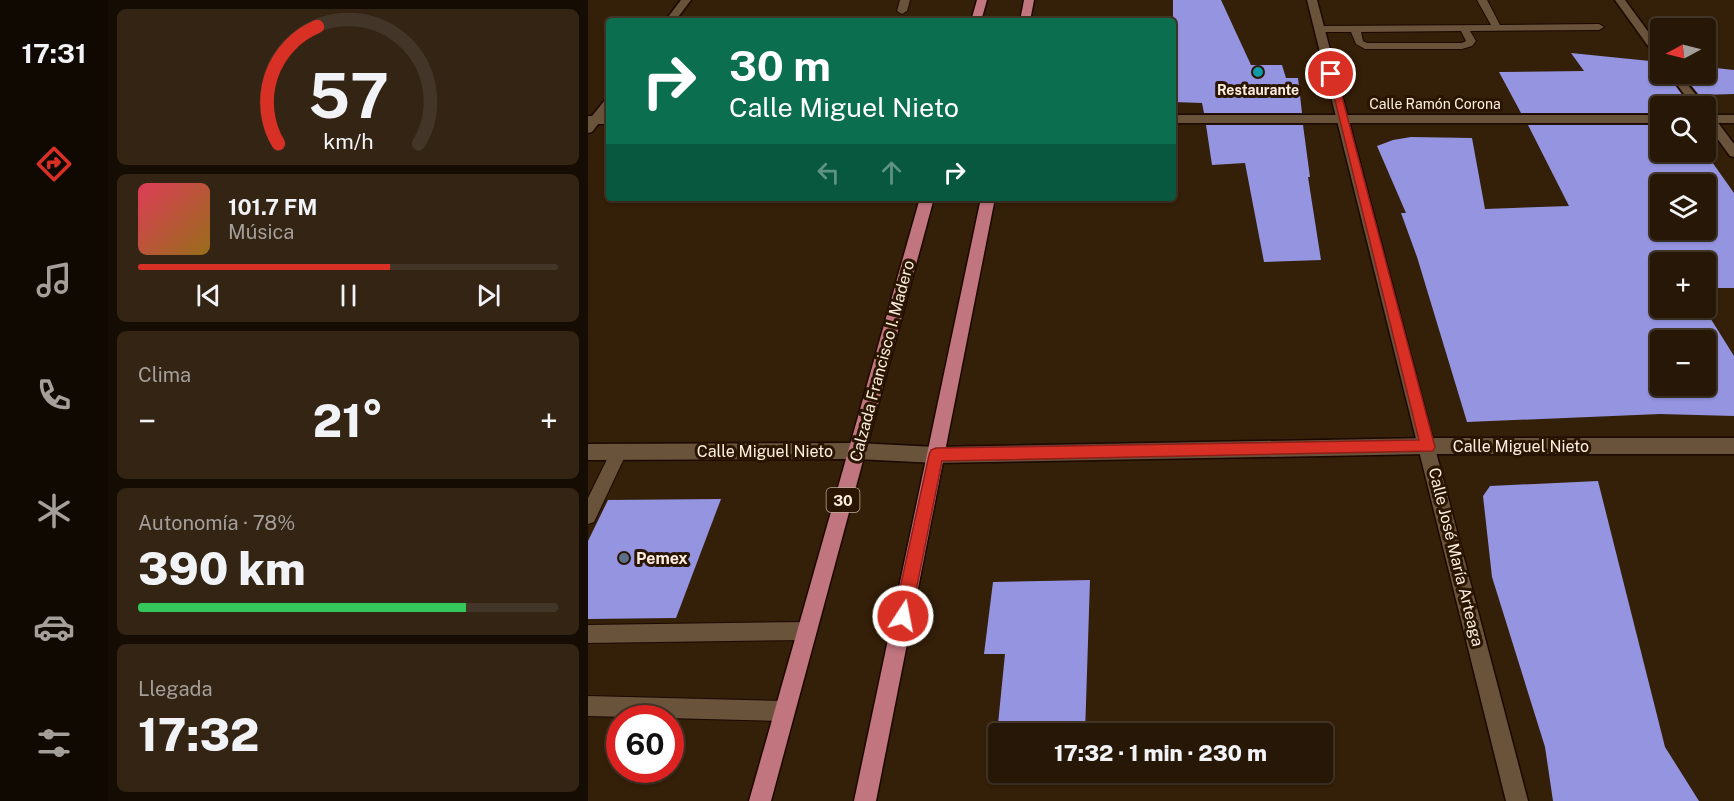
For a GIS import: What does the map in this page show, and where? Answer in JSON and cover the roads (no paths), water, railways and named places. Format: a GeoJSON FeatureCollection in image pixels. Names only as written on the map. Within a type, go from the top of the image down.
{"type":"FeatureCollection","features":[{"type":"Feature","properties":{"kind":"main road"},"geometry":{"type":"LineString","coordinates":[[977,18],[982,0]]}},
{"type":"Feature","properties":{"kind":"main road"},"geometry":{"type":"LineString","coordinates":[[1026,18],[1029,0]]}},
{"type":"Feature","properties":{"kind":"main road","name":"Calzada Francisco I. Madero"},"geometry":{"type":"LineString","coordinates":[[760,801],[926,201]]}},
{"type":"Feature","properties":{"kind":"main road"},"geometry":{"type":"LineString","coordinates":[[865,801],[987,201]]}},
{"type":"Feature","properties":{"kind":"street"},"geometry":{"type":"LineString","coordinates":[[672,18],[686,0]]}},
{"type":"Feature","properties":{"kind":"street","name":"Calle José María Arteaga"},"geometry":{"type":"LineString","coordinates":[[1312,0],[1518,801]]}},
{"type":"Feature","properties":{"kind":"street"},"geometry":{"type":"LineString","coordinates":[[1620,0],[1650,41]]}},
{"type":"Feature","properties":{"kind":"street"},"geometry":{"type":"LineString","coordinates":[[1682,84],[1691,96]]}},
{"type":"Feature","properties":{"kind":"street"},"geometry":{"type":"LineString","coordinates":[[590,123],[606,105]]}},
{"type":"Feature","properties":{"kind":"street"},"geometry":{"type":"LineString","coordinates":[[1716,118],[1734,119]]}},
{"type":"Feature","properties":{"kind":"street","name":"Calle Ramón Corona"},"geometry":{"type":"LineString","coordinates":[[1176,119],[1650,119]]}},
{"type":"Feature","properties":{"kind":"street"},"geometry":{"type":"LineString","coordinates":[[590,123],[606,120]]}},
{"type":"Feature","properties":{"kind":"street"},"geometry":{"type":"LineString","coordinates":[[1716,130],[1734,153]]}},
{"type":"Feature","properties":{"kind":"street","name":"Calle Miguel Nieto"},"geometry":{"type":"LineString","coordinates":[[588,452],[857,451],[936,455],[1428,447],[1734,446]]}},
{"type":"Feature","properties":{"kind":"lane"},"geometry":{"type":"LineString","coordinates":[[902,10],[905,0]]}},
{"type":"Feature","properties":{"kind":"lane"},"geometry":{"type":"LineString","coordinates":[[1482,0],[1497,28]]}},
{"type":"Feature","properties":{"kind":"lane"},"geometry":{"type":"LineString","coordinates":[[1320,29],[1599,27]]}},
{"type":"Feature","properties":{"kind":"lane"},"geometry":{"type":"LineString","coordinates":[[1355,29],[1359,42],[1365,46],[1462,46],[1471,41],[1464,28]]}},
{"type":"Feature","properties":{"kind":"lane"},"geometry":{"type":"LineString","coordinates":[[588,516],[619,452]]}},
{"type":"Feature","properties":{"kind":"lane"},"geometry":{"type":"LineString","coordinates":[[588,634],[806,631]]}},
{"type":"Feature","properties":{"kind":"lane"},"geometry":{"type":"LineString","coordinates":[[588,706],[784,711]]}},
{"type":"Feature","properties":{"kind":"place","name":"Restaurante"},"geometry":{"type":"Point","coordinates":[1258,72]}},
{"type":"Feature","properties":{"kind":"place","name":"Pemex"},"geometry":{"type":"Point","coordinates":[624,558]}}]}
